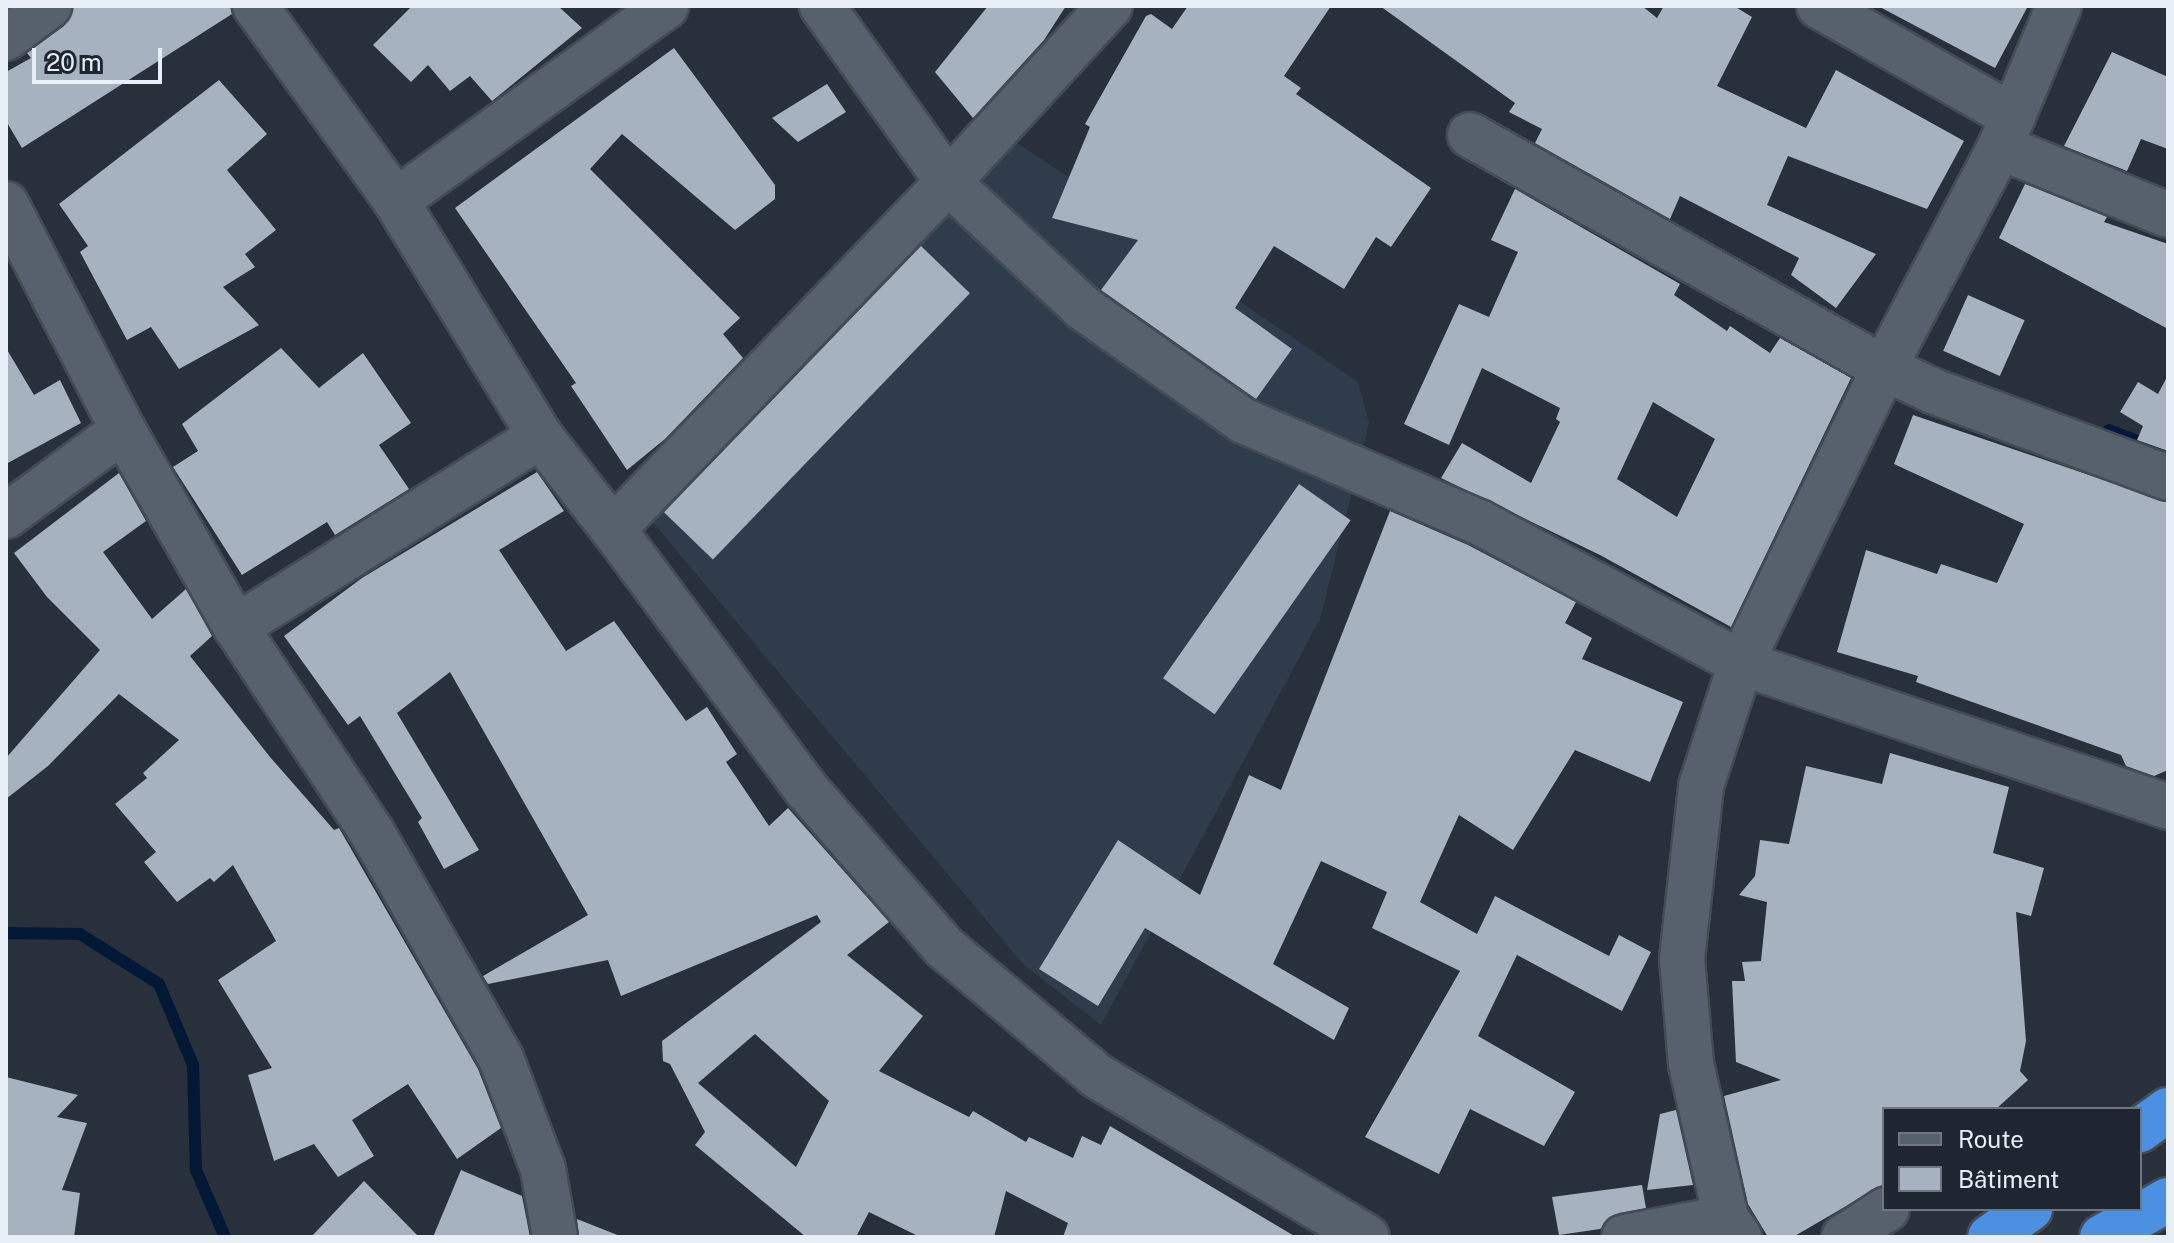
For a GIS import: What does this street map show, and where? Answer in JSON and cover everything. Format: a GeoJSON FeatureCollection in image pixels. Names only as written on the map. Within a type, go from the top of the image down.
{"type":"FeatureCollection","features":[{"type":"Feature","properties":{"kind":"highway"},"geometry":{"type":"LineString","coordinates":[[2142,1129],[2168,1110]]}},
{"type":"Feature","properties":{"kind":"highway"},"geometry":{"type":"LineString","coordinates":[[2102,1237],[2168,1200]]}},
{"type":"Feature","properties":{"kind":"highway"},"geometry":{"type":"LineString","coordinates":[[1990,1237],[2027,1211]]}},
{"type":"Feature","properties":{"kind":"street"},"geometry":{"type":"LineString","coordinates":[[6,38],[49,6]]}},
{"type":"Feature","properties":{"kind":"street"},"geometry":{"type":"LineString","coordinates":[[255,6],[396,201],[540,436],[807,790],[944,947],[1097,1076],[1367,1237]]}},
{"type":"Feature","properties":{"kind":"street"},"geometry":{"type":"LineString","coordinates":[[396,201],[666,6]]}},
{"type":"Feature","properties":{"kind":"street"},"geometry":{"type":"LineString","coordinates":[[822,6],[948,182],[1083,308],[1244,421],[1479,522],[1741,663],[2168,807]]}},
{"type":"Feature","properties":{"kind":"street"},"geometry":{"type":"LineString","coordinates":[[613,529],[948,182],[1110,6]]}},
{"type":"Feature","properties":{"kind":"street"},"geometry":{"type":"LineString","coordinates":[[1819,6],[2006,131],[2168,215]]}},
{"type":"Feature","properties":{"kind":"street"},"geometry":{"type":"LineString","coordinates":[[1624,1237],[1733,1227],[1691,1064],[1682,959],[1701,786],[1741,663],[1884,368],[2006,131],[2059,6]]}},
{"type":"Feature","properties":{"kind":"street"},"geometry":{"type":"LineString","coordinates":[[1470,135],[1884,368],[1933,391],[2168,478]]}},
{"type":"Feature","properties":{"kind":"street"},"geometry":{"type":"LineString","coordinates":[[6,204],[123,430],[236,627],[373,834],[501,1058],[543,1169],[555,1237]]}},
{"type":"Feature","properties":{"kind":"street"},"geometry":{"type":"LineString","coordinates":[[6,516],[123,430]]}},
{"type":"Feature","properties":{"kind":"street"},"geometry":{"type":"LineString","coordinates":[[236,627],[540,436]]}},
{"type":"Feature","properties":{"kind":"street"},"geometry":{"type":"LineString","coordinates":[[1844,1237],[1884,1211]]}},
{"type":"Feature","properties":{"kind":"shaded area"},"geometry":{"type":"Polygon","coordinates":[[[1011,139],[1166,242],[1176,258],[1358,382],[1369,423],[1320,619],[1101,1025],[1023,964],[651,520],[1011,139]]]}},
{"type":"Feature","properties":{"kind":"building"},"geometry":{"type":"Polygon","coordinates":[[[74,6],[230,6],[232,14],[22,148],[6,121],[6,72],[31,58],[27,53],[64,26],[74,6]]]}},
{"type":"Feature","properties":{"kind":"building"},"geometry":{"type":"Polygon","coordinates":[[[412,6],[558,6],[582,28],[492,101],[470,76],[450,91],[428,65],[411,82],[373,45],[412,6]]]}},
{"type":"Feature","properties":{"kind":"building"},"geometry":{"type":"Polygon","coordinates":[[[988,6],[1066,6],[1044,40],[973,118],[935,72],[988,6]]]}},
{"type":"Feature","properties":{"kind":"building"},"geometry":{"type":"Polygon","coordinates":[[[1188,6],[1331,6],[1284,76],[1301,88],[1296,94],[1431,188],[1391,247],[1376,237],[1344,289],[1274,246],[1235,308],[1292,349],[1256,399],[1101,290],[1138,240],[1052,218],[1090,127],[1085,124],[1146,16],[1151,14],[1172,29],[1188,6]]]}},
{"type":"Feature","properties":{"kind":"building"},"geometry":{"type":"Polygon","coordinates":[[[1380,6],[1642,6],[1657,18],[1664,6],[1734,6],[1752,17],[1717,86],[1806,128],[1836,70],[1964,141],[1927,209],[1788,156],[1767,205],[1876,254],[1836,308],[1791,275],[1799,258],[1680,196],[1670,219],[1535,143],[1542,129],[1509,112],[1515,103],[1380,6]]]}},
{"type":"Feature","properties":{"kind":"building"},"geometry":{"type":"Polygon","coordinates":[[[1878,6],[2028,6],[1995,68],[1878,6]]]}},
{"type":"Feature","properties":{"kind":"building"},"geometry":{"type":"Polygon","coordinates":[[[674,48],[775,185],[775,199],[735,230],[622,134],[590,169],[740,318],[723,334],[743,358],[665,439],[627,470],[571,386],[576,383],[455,208],[674,48]]]}},
{"type":"Feature","properties":{"kind":"building"},"geometry":{"type":"Polygon","coordinates":[[[2112,52],[2168,77],[2168,149],[2141,139],[2127,171],[2064,146],[2112,52]]]}},
{"type":"Feature","properties":{"kind":"building"},"geometry":{"type":"Polygon","coordinates":[[[219,80],[267,134],[227,170],[276,230],[245,254],[255,267],[223,287],[259,325],[179,369],[151,327],[127,340],[80,252],[88,246],[59,204],[219,80]]]}},
{"type":"Feature","properties":{"kind":"building"},"geometry":{"type":"Polygon","coordinates":[[[827,84],[846,112],[798,142],[772,118],[827,84]]]}},
{"type":"Feature","properties":{"kind":"building"},"geometry":{"type":"Polygon","coordinates":[[[2025,184],[2107,217],[2104,222],[2168,244],[2168,329],[1999,238],[2025,184]]]}},
{"type":"Feature","properties":{"kind":"building"},"geometry":{"type":"Polygon","coordinates":[[[1515,189],[1680,284],[1674,295],[1727,331],[1730,326],[1770,353],[1780,338],[1851,378],[1731,627],[1600,555],[1441,478],[1462,443],[1531,483],[1560,422],[1556,419],[1560,408],[1482,368],[1449,445],[1404,424],[1459,304],[1489,317],[1518,252],[1491,240],[1515,189]],[[1653,402],[1617,479],[1677,517],[1715,439],[1653,402]]]}},
{"type":"Feature","properties":{"kind":"building"},"geometry":{"type":"Polygon","coordinates":[[[921,246],[970,293],[713,559],[664,512],[921,246]]]}},
{"type":"Feature","properties":{"kind":"building"},"geometry":{"type":"Polygon","coordinates":[[[1968,295],[2025,320],[2000,376],[1943,351],[1968,295]]]}},
{"type":"Feature","properties":{"kind":"building"},"geometry":{"type":"Polygon","coordinates":[[[6,348],[34,395],[60,380],[81,423],[6,464],[6,348]]]}},
{"type":"Feature","properties":{"kind":"building"},"geometry":{"type":"Polygon","coordinates":[[[281,348],[319,388],[363,353],[411,423],[379,445],[409,489],[335,535],[327,522],[242,575],[173,467],[198,451],[182,424],[281,348]]]}},
{"type":"Feature","properties":{"kind":"building"},"geometry":{"type":"Polygon","coordinates":[[[2168,375],[2168,451],[2137,440],[2143,426],[2120,412],[2138,382],[2158,394],[2168,375]]]}},
{"type":"Feature","properties":{"kind":"building"},"geometry":{"type":"Polygon","coordinates":[[[1913,415],[2168,502],[2168,770],[2154,776],[2126,766],[2121,755],[1916,682],[1918,676],[1837,652],[1866,550],[1937,574],[1941,564],[1997,583],[2024,524],[1894,464],[1913,415]]]}},
{"type":"Feature","properties":{"kind":"building"},"geometry":{"type":"Polygon","coordinates":[[[537,472],[564,511],[499,550],[566,651],[614,621],[686,721],[707,707],[737,754],[726,762],[769,826],[788,808],[889,922],[847,955],[923,1016],[879,1071],[969,1117],[973,1111],[1026,1142],[1029,1137],[1073,1158],[1082,1136],[1101,1145],[1110,1126],[1296,1237],[1063,1237],[1068,1223],[1006,1191],[994,1237],[920,1237],[869,1212],[856,1237],[806,1237],[695,1145],[705,1132],[670,1064],[663,1061],[662,1041],[821,922],[817,915],[621,996],[608,960],[488,984],[483,976],[588,915],[450,672],[397,713],[479,850],[444,869],[418,822],[422,818],[360,716],[348,725],[284,636],[362,578],[537,472]],[[755,1034],[698,1083],[796,1167],[829,1101],[755,1034]]]}},
{"type":"Feature","properties":{"kind":"building"},"geometry":{"type":"Polygon","coordinates":[[[119,473],[146,521],[103,552],[152,619],[186,589],[212,636],[190,656],[270,757],[334,830],[339,828],[478,1069],[501,1128],[457,1159],[408,1084],[352,1120],[374,1156],[338,1177],[314,1144],[274,1161],[248,1075],[272,1068],[218,980],[276,941],[233,865],[214,882],[210,878],[177,902],[144,862],[156,852],[115,804],[147,778],[143,773],[179,740],[119,694],[48,766],[6,799],[6,758],[100,650],[47,597],[14,553],[119,473]]]}},
{"type":"Feature","properties":{"kind":"building"},"geometry":{"type":"Polygon","coordinates":[[[1299,484],[1351,520],[1215,714],[1163,678],[1299,484]]]}},
{"type":"Feature","properties":{"kind":"building"},"geometry":{"type":"Polygon","coordinates":[[[1390,511],[1468,545],[1576,602],[1565,623],[1592,638],[1582,659],[1683,702],[1650,782],[1575,750],[1513,850],[1459,815],[1420,902],[1477,934],[1495,896],[1609,956],[1619,935],[1651,952],[1622,1011],[1517,955],[1478,1036],[1575,1092],[1544,1146],[1470,1109],[1439,1174],[1365,1137],[1460,971],[1372,928],[1387,892],[1321,861],[1273,964],[1349,1008],[1334,1040],[1145,928],[1098,1006],[1039,969],[1118,840],[1200,895],[1249,775],[1281,790],[1390,511]]]}},
{"type":"Feature","properties":{"kind":"building"},"geometry":{"type":"Polygon","coordinates":[[[1890,753],[2009,787],[1993,853],[2044,868],[2031,916],[2016,912],[2026,1041],[2020,1071],[2028,1080],[1998,1107],[1882,1107],[1882,1185],[1793,1237],[1768,1237],[1748,1204],[1724,1096],[1781,1080],[1736,1062],[1732,981],[1745,981],[1742,962],[1761,961],[1767,902],[1739,895],[1755,876],[1760,840],[1789,844],[1806,766],[1882,784],[1890,753]]]}},
{"type":"Feature","properties":{"kind":"building"},"geometry":{"type":"Polygon","coordinates":[[[6,1077],[78,1095],[57,1117],[87,1123],[62,1190],[80,1193],[74,1237],[6,1237],[6,1077]]]}},
{"type":"Feature","properties":{"kind":"building"},"geometry":{"type":"Polygon","coordinates":[[[1676,1110],[1693,1185],[1647,1190],[1660,1114],[1676,1110]]]}},
{"type":"Feature","properties":{"kind":"building"},"geometry":{"type":"Polygon","coordinates":[[[461,1170],[522,1196],[530,1237],[433,1237],[461,1170]]]}},
{"type":"Feature","properties":{"kind":"building"},"geometry":{"type":"Polygon","coordinates":[[[364,1181],[419,1237],[311,1237],[364,1181]]]}},
{"type":"Feature","properties":{"kind":"building"},"geometry":{"type":"Polygon","coordinates":[[[1642,1185],[1646,1208],[1619,1213],[1600,1229],[1559,1235],[1552,1197],[1642,1185]]]}},
{"type":"Feature","properties":{"kind":"building"},"geometry":{"type":"Polygon","coordinates":[[[577,1219],[620,1236],[620,1237],[579,1237],[577,1219]]]}},
{"type":"Feature","properties":{"kind":"waterway"},"geometry":{"type":"LineString","coordinates":[[2109,430],[2168,453]]}},
{"type":"Feature","properties":{"kind":"waterway"},"geometry":{"type":"LineString","coordinates":[[6,933],[80,934],[159,984],[193,1065],[196,1170],[225,1237]]}}]}
